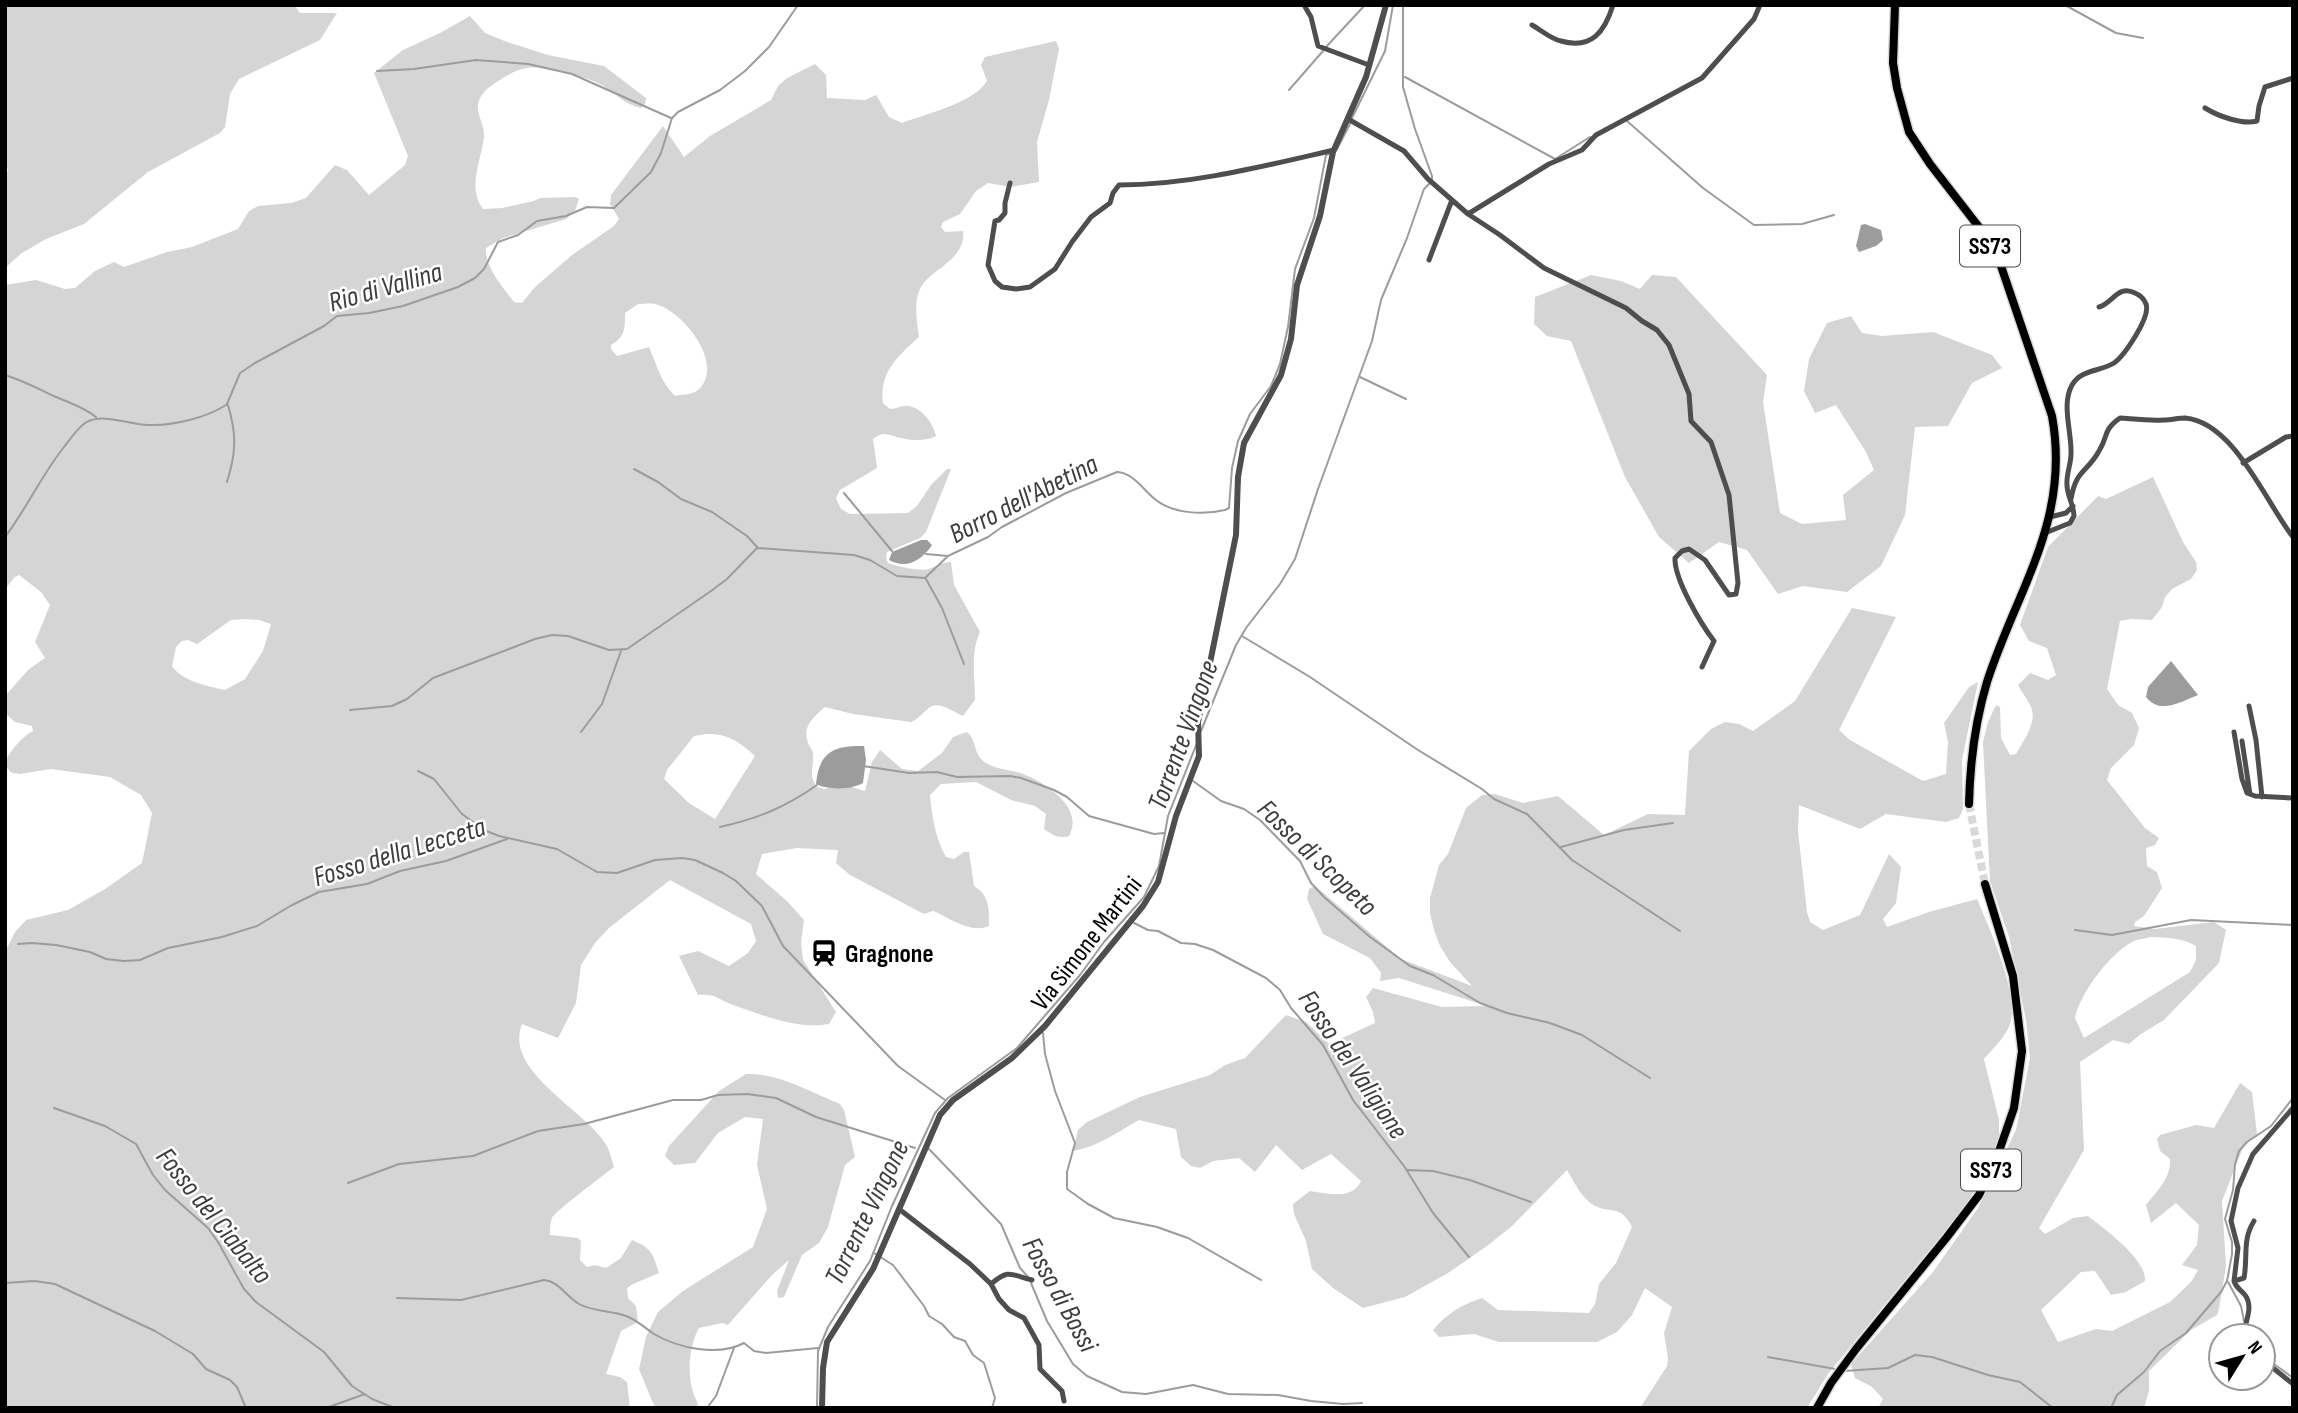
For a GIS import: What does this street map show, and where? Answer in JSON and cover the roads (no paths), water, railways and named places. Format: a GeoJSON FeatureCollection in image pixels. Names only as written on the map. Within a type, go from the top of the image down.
{"type":"FeatureCollection","features":[{"type":"Feature","properties":{"kind":"main road","name":"SS73"},"geometry":{"type":"LineString","coordinates":[[1895,5],[1893,64],[1909,132],[1982,231],[2001,267],[2052,416],[2056,439],[2057,470],[2050,517],[1987,681],[1975,726],[1969,804]]}},
{"type":"Feature","properties":{"kind":"main road","name":"SS73"},"geometry":{"type":"LineString","coordinates":[[1817,1408],[1830,1383],[1979,1195],[1997,1157],[2014,1108],[2022,1051],[2013,976],[1985,884]]}},
{"type":"Feature","properties":{"kind":"street"},"geometry":{"type":"LineString","coordinates":[[1304,5],[1311,16],[1318,46],[1369,65]]}},
{"type":"Feature","properties":{"kind":"street","name":"Via Simone Martini"},"geometry":{"type":"LineString","coordinates":[[899,1209],[939,1118],[953,1100],[1012,1058],[1042,1029],[1143,906],[1158,882],[1176,816],[1199,756],[1200,709],[1236,535],[1238,478],[1244,443],[1281,375],[1291,339],[1297,285],[1320,216],[1334,150],[1366,77],[1386,5]]}},
{"type":"Feature","properties":{"kind":"street"},"geometry":{"type":"LineString","coordinates":[[1532,25],[1561,41],[1584,43],[1604,29],[1614,5]]}},
{"type":"Feature","properties":{"kind":"street"},"geometry":{"type":"LineString","coordinates":[[1468,214],[1549,164],[1582,150],[1596,135],[1702,78],[1754,19],[1760,5]]}},
{"type":"Feature","properties":{"kind":"street"},"geometry":{"type":"LineString","coordinates":[[2205,108],[2235,120],[2253,123],[2257,121],[2265,87],[2293,78]]}},
{"type":"Feature","properties":{"kind":"street"},"geometry":{"type":"LineString","coordinates":[[1348,119],[1404,151],[1427,179],[1468,214],[1500,234],[1544,268],[1626,308],[1657,330],[1669,345],[1689,394],[1691,421],[1711,442],[1729,495],[1738,583],[1735,594],[1729,595],[1705,560],[1689,549],[1682,551],[1675,558],[1677,573],[1702,625],[1714,641],[1702,667]]}},
{"type":"Feature","properties":{"kind":"street"},"geometry":{"type":"LineString","coordinates":[[1010,183],[1004,203],[1005,213],[995,221],[988,265],[995,281],[1002,287],[1016,289],[1030,287],[1055,269],[1091,217],[1110,203],[1113,192],[1119,186],[1222,174],[1334,150]]}},
{"type":"Feature","properties":{"kind":"street"},"geometry":{"type":"LineString","coordinates":[[1429,260],[1452,200]]}},
{"type":"Feature","properties":{"kind":"street"},"geometry":{"type":"LineString","coordinates":[[2045,533],[2073,520],[2074,511],[2066,483],[2072,442],[2067,409],[2072,385],[2085,373],[2115,362],[2140,328],[2147,312],[2146,303],[2130,291],[2117,293],[2104,306],[2099,307]]}},
{"type":"Feature","properties":{"kind":"street"},"geometry":{"type":"LineString","coordinates":[[2059,526],[2050,517],[2066,513],[2072,502],[2077,477],[2098,454],[2106,431],[2120,418],[2185,418],[2198,421],[2214,430],[2243,463],[2293,537]]}},
{"type":"Feature","properties":{"kind":"street"},"geometry":{"type":"LineString","coordinates":[[2243,463],[2293,436]]}},
{"type":"Feature","properties":{"kind":"street"},"geometry":{"type":"LineString","coordinates":[[2053,502],[2061,514]]}},
{"type":"Feature","properties":{"kind":"street"},"geometry":{"type":"LineString","coordinates":[[2249,706],[2256,740],[2262,797]]}},
{"type":"Feature","properties":{"kind":"street"},"geometry":{"type":"LineString","coordinates":[[2234,732],[2247,793],[2262,797],[2293,798]]}},
{"type":"Feature","properties":{"kind":"street"},"geometry":{"type":"LineString","coordinates":[[2242,741],[2249,794]]}},
{"type":"Feature","properties":{"kind":"street"},"geometry":{"type":"LineString","coordinates":[[2246,1322],[2250,1308],[2246,1296],[2235,1286],[2234,1281],[2238,1248],[2231,1221],[2238,1188],[2253,1154],[2293,1108]]}},
{"type":"Feature","properties":{"kind":"street"},"geometry":{"type":"LineString","coordinates":[[822,1408],[827,1342],[862,1287],[899,1209],[970,1264],[991,1284],[1009,1311],[1024,1318],[1039,1345],[1040,1369],[1062,1391],[1063,1401]]}},
{"type":"Feature","properties":{"kind":"street"},"geometry":{"type":"LineString","coordinates":[[2234,1281],[2244,1278],[2247,1264],[2245,1245],[2248,1231],[2254,1221]]}},
{"type":"Feature","properties":{"kind":"street"},"geometry":{"type":"LineString","coordinates":[[991,1284],[1003,1274],[1013,1273],[1030,1280]]}},
{"type":"Feature","properties":{"kind":"street"},"geometry":{"type":"LineString","coordinates":[[2277,1371],[2293,1384]]}},
{"type":"Feature","properties":{"kind":"waterway","name":"Rio di Vallina"},"geometry":{"type":"LineString","coordinates":[[227,404],[240,373],[337,316],[403,306],[458,287],[475,278],[484,269],[498,242],[518,235],[537,221],[566,216],[587,207],[614,208],[651,172],[661,153],[672,118],[678,112],[720,90],[745,71],[769,47],[798,5]]}},
{"type":"Feature","properties":{"kind":"waterway"},"geometry":{"type":"LineString","coordinates":[[1326,47],[1365,5]]}},
{"type":"Feature","properties":{"kind":"waterway","name":"Borro dell'Abetina"},"geometry":{"type":"LineString","coordinates":[[1352,118],[1385,51],[1393,5]]}},
{"type":"Feature","properties":{"kind":"waterway","name":"Torrente Vingone"},"geometry":{"type":"LineString","coordinates":[[1201,731],[1236,645],[1295,559],[1372,341],[1381,300],[1424,189],[1432,181],[1403,87],[1403,5]]}},
{"type":"Feature","properties":{"kind":"waterway"},"geometry":{"type":"LineString","coordinates":[[2065,5],[2116,33],[2143,38]]}},
{"type":"Feature","properties":{"kind":"waterway"},"geometry":{"type":"LineString","coordinates":[[1289,90],[1323,51]]}},
{"type":"Feature","properties":{"kind":"waterway"},"geometry":{"type":"LineString","coordinates":[[377,71],[476,60],[528,64],[572,74],[671,118]]}},
{"type":"Feature","properties":{"kind":"waterway"},"geometry":{"type":"LineString","coordinates":[[1405,77],[1555,159],[1590,137]]}},
{"type":"Feature","properties":{"kind":"waterway"},"geometry":{"type":"LineString","coordinates":[[1627,121],[1703,188],[1754,225],[1802,224],[1834,215]]}},
{"type":"Feature","properties":{"kind":"waterway","name":"Borro dell'Abetina"},"geometry":{"type":"LineString","coordinates":[[1337,149],[1350,124]]}},
{"type":"Feature","properties":{"kind":"waterway","name":"Borro dell'Abetina"},"geometry":{"type":"LineString","coordinates":[[350,710],[392,706],[407,699],[433,678],[552,635],[568,636],[609,650],[627,649],[727,579],[757,548],[854,555],[870,560],[897,576],[925,578],[948,556],[1066,493],[1117,472],[1128,475],[1163,505],[1180,511],[1217,512],[1229,508],[1232,468],[1238,441],[1250,414],[1271,386],[1280,364],[1288,327],[1295,269],[1314,218],[1326,155],[1329,154]]}},
{"type":"Feature","properties":{"kind":"waterway"},"geometry":{"type":"LineString","coordinates":[[5,375],[86,410],[96,417]]}},
{"type":"Feature","properties":{"kind":"waterway"},"geometry":{"type":"LineString","coordinates":[[1360,377],[1406,399]]}},
{"type":"Feature","properties":{"kind":"waterway"},"geometry":{"type":"LineString","coordinates":[[5,537],[56,458],[85,423],[99,419],[168,424],[199,417],[226,405]]}},
{"type":"Feature","properties":{"kind":"waterway"},"geometry":{"type":"LineString","coordinates":[[227,482],[234,444],[228,405]]}},
{"type":"Feature","properties":{"kind":"waterway"},"geometry":{"type":"LineString","coordinates":[[634,469],[681,499],[712,512],[747,536],[757,547]]}},
{"type":"Feature","properties":{"kind":"waterway"},"geometry":{"type":"LineString","coordinates":[[844,493],[892,551]]}},
{"type":"Feature","properties":{"kind":"waterway"},"geometry":{"type":"LineString","coordinates":[[926,554],[948,556]]}},
{"type":"Feature","properties":{"kind":"waterway"},"geometry":{"type":"LineString","coordinates":[[926,579],[942,608],[964,664]]}},
{"type":"Feature","properties":{"kind":"waterway"},"geometry":{"type":"LineString","coordinates":[[1242,636],[1310,677],[1494,799],[1527,814],[1572,860],[1680,931]]}},
{"type":"Feature","properties":{"kind":"waterway"},"geometry":{"type":"LineString","coordinates":[[581,732],[602,704],[621,651]]}},
{"type":"Feature","properties":{"kind":"waterway","name":"Torrente Vingone"},"geometry":{"type":"LineString","coordinates":[[817,1408],[818,1351],[828,1327],[870,1261],[935,1113],[948,1098],[1017,1048],[1144,897],[1159,866],[1168,816],[1197,743]]}},
{"type":"Feature","properties":{"kind":"waterway"},"geometry":{"type":"LineString","coordinates":[[863,766],[909,773],[937,772],[957,777],[1021,778],[1067,797],[1089,816],[1154,834],[1164,833]]}},
{"type":"Feature","properties":{"kind":"waterway","name":"Fosso della Lecceta"},"geometry":{"type":"LineString","coordinates":[[418,771],[434,779],[462,814],[484,830],[557,849],[597,872],[617,873],[655,860],[682,858],[695,860],[736,881],[762,906],[783,946],[898,1066],[945,1100]]}},
{"type":"Feature","properties":{"kind":"waterway","name":"Fosso di Scopeto"},"geometry":{"type":"LineString","coordinates":[[1193,781],[1221,801],[1244,809],[1260,820],[1300,861],[1311,883],[1324,897],[1370,937],[1410,966],[1433,975],[1480,1003],[1582,1035],[1650,1078]]}},
{"type":"Feature","properties":{"kind":"waterway"},"geometry":{"type":"LineString","coordinates":[[720,827],[771,811],[817,785]]}},
{"type":"Feature","properties":{"kind":"waterway"},"geometry":{"type":"LineString","coordinates":[[1561,847],[1624,830],[1673,823]]}},
{"type":"Feature","properties":{"kind":"waterway","name":"Fosso della Lecceta"},"geometry":{"type":"LineString","coordinates":[[18,944],[56,945],[90,952],[106,959],[140,960],[168,948],[222,937],[257,926],[319,892],[367,884],[400,871],[446,861],[507,839]]}},
{"type":"Feature","properties":{"kind":"waterway"},"geometry":{"type":"LineString","coordinates":[[2075,930],[2112,935],[2191,920],[2293,925]]}},
{"type":"Feature","properties":{"kind":"waterway","name":"Fosso del Valigione"},"geometry":{"type":"LineString","coordinates":[[1134,923],[1181,943],[1213,950],[1266,978],[1280,990],[1291,1008],[1323,1045],[1353,1100],[1404,1166],[1433,1213],[1469,1257]]}},
{"type":"Feature","properties":{"kind":"waterway"},"geometry":{"type":"LineString","coordinates":[[1043,1033],[1045,1054],[1055,1091],[1075,1143],[1067,1172],[1067,1189],[1114,1218],[1157,1227],[1188,1238],[1261,1280]]}},
{"type":"Feature","properties":{"kind":"waterway"},"geometry":{"type":"LineString","coordinates":[[348,1183],[399,1164],[473,1156],[538,1131],[584,1124],[673,1100],[701,1100],[718,1095],[747,1094],[776,1098],[816,1117],[915,1148]]}},
{"type":"Feature","properties":{"kind":"waterway"},"geometry":{"type":"LineString","coordinates":[[2111,1408],[2117,1395],[2144,1372],[2160,1351],[2186,1333],[2221,1292],[2227,1281],[2232,1254],[2232,1242],[2225,1219],[2239,1151],[2247,1142],[2271,1126],[2293,1098]]}},
{"type":"Feature","properties":{"kind":"waterway","name":"Fosso del Ciabalto"},"geometry":{"type":"LineString","coordinates":[[54,1108],[105,1126],[136,1144],[153,1175],[165,1190],[208,1228],[244,1289],[256,1302],[324,1352],[352,1386],[372,1399],[395,1408]]}},
{"type":"Feature","properties":{"kind":"waterway","name":"Fosso di Bossi"},"geometry":{"type":"LineString","coordinates":[[929,1149],[1001,1224],[1020,1268],[1029,1278]]}},
{"type":"Feature","properties":{"kind":"waterway"},"geometry":{"type":"LineString","coordinates":[[1407,1170],[1433,1171],[1470,1180],[1531,1202]]}},
{"type":"Feature","properties":{"kind":"waterway"},"geometry":{"type":"LineString","coordinates":[[874,1253],[893,1265],[929,1316],[942,1324],[954,1337],[965,1341],[973,1355],[984,1363],[995,1398],[992,1408]]}},
{"type":"Feature","properties":{"kind":"waterway"},"geometry":{"type":"LineString","coordinates":[[397,1298],[461,1300],[544,1280],[554,1283],[584,1307],[626,1316],[654,1334],[686,1347],[710,1350],[744,1343],[754,1351],[766,1353],[818,1348]]}},
{"type":"Feature","properties":{"kind":"waterway"},"geometry":{"type":"LineString","coordinates":[[5,1283],[34,1281],[55,1284],[155,1331],[193,1354],[206,1369],[230,1380],[237,1387],[246,1408]]}},
{"type":"Feature","properties":{"kind":"waterway"},"geometry":{"type":"LineString","coordinates":[[2228,1282],[2241,1306],[2244,1321]]}},
{"type":"Feature","properties":{"kind":"waterway","name":"Fosso di Bossi"},"geometry":{"type":"LineString","coordinates":[[1031,1283],[1047,1321],[1073,1364],[1087,1376],[1122,1392],[1146,1394],[1193,1385],[1228,1394],[1278,1395],[1311,1401],[1362,1403]]}},
{"type":"Feature","properties":{"kind":"waterway"},"geometry":{"type":"LineString","coordinates":[[707,1408],[716,1396],[734,1348]]}},
{"type":"Feature","properties":{"kind":"waterway"},"geometry":{"type":"LineString","coordinates":[[1844,1371],[1888,1368],[1915,1355],[1932,1357],[2020,1382],[2053,1408]]}},
{"type":"Feature","properties":{"kind":"waterway"},"geometry":{"type":"LineString","coordinates":[[1768,1357],[1835,1369]]}},
{"type":"Feature","properties":{"kind":"waterway"},"geometry":{"type":"LineString","coordinates":[[2277,1366],[2293,1378]]}},
{"type":"Feature","properties":{"kind":"waterway"},"geometry":{"type":"LineString","coordinates":[[326,1408],[365,1394]]}},
{"type":"Feature","properties":{"kind":"tunnel"},"geometry":{"type":"LineString","coordinates":[[1969,804],[1985,884]]}},
{"type":"Feature","properties":{"kind":"place","name":"Gragnone"},"geometry":{"type":"Point","coordinates":[824,953]}}]}
